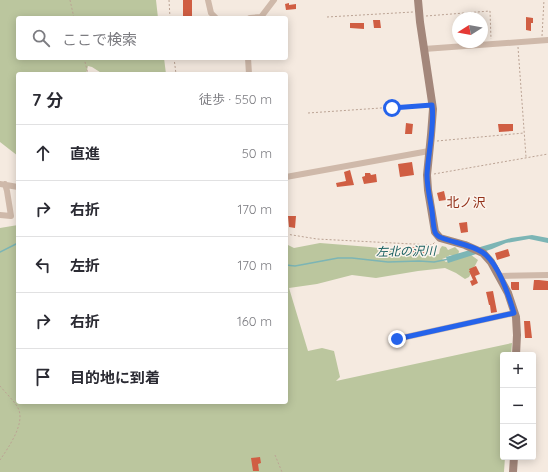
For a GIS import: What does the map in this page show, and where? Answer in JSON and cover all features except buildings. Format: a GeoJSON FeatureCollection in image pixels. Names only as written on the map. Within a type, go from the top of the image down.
{"type":"FeatureCollection","features":[{"type":"Feature","properties":{"kind":"street"},"geometry":{"type":"LineString","coordinates":[[208,0],[211,13],[214,16]]}},
{"type":"Feature","properties":{"kind":"street"},"geometry":{"type":"LineString","coordinates":[[262,16],[274,0]]}},
{"type":"Feature","properties":{"kind":"street"},"geometry":{"type":"LineString","coordinates":[[418,0],[433,109],[427,175],[435,232],[440,238],[478,250],[491,262],[508,293],[516,317],[516,352]]}},
{"type":"Feature","properties":{"kind":"street"},"geometry":{"type":"LineString","coordinates":[[424,49],[545,40]]}},
{"type":"Feature","properties":{"kind":"street"},"geometry":{"type":"LineString","coordinates":[[248,60],[249,72]]}},
{"type":"Feature","properties":{"kind":"street"},"geometry":{"type":"LineString","coordinates":[[288,177],[429,151]]}},
{"type":"Feature","properties":{"kind":"street"},"geometry":{"type":"LineString","coordinates":[[2,184],[16,187]]}},
{"type":"Feature","properties":{"kind":"street"},"geometry":{"type":"LineString","coordinates":[[0,215],[11,216],[7,191],[2,184]]}},
{"type":"Feature","properties":{"kind":"street"},"geometry":{"type":"LineString","coordinates":[[499,276],[548,275]]}},
{"type":"Feature","properties":{"kind":"street"},"geometry":{"type":"LineString","coordinates":[[397,339],[514,313]]}},
{"type":"Feature","properties":{"kind":"street"},"geometry":{"type":"LineString","coordinates":[[513,472],[514,460]]}},
{"type":"Feature","properties":{"kind":"path"},"geometry":{"type":"LineString","coordinates":[[70,0],[74,16]]}},
{"type":"Feature","properties":{"kind":"path"},"geometry":{"type":"LineString","coordinates":[[168,0],[170,16]]}},
{"type":"Feature","properties":{"kind":"path"},"geometry":{"type":"LineString","coordinates":[[544,0],[545,40]]}},
{"type":"Feature","properties":{"kind":"path"},"geometry":{"type":"LineString","coordinates":[[327,17],[490,11],[491,44]]}},
{"type":"Feature","properties":{"kind":"path"},"geometry":{"type":"LineString","coordinates":[[517,42],[526,158]]}},
{"type":"Feature","properties":{"kind":"path"},"geometry":{"type":"LineString","coordinates":[[84,60],[88,72]]}},
{"type":"Feature","properties":{"kind":"path"},"geometry":{"type":"LineString","coordinates":[[174,60],[176,72]]}},
{"type":"Feature","properties":{"kind":"path"},"geometry":{"type":"LineString","coordinates":[[308,113],[432,105]]}},
{"type":"Feature","properties":{"kind":"path"},"geometry":{"type":"LineString","coordinates":[[431,141],[524,133]]}},
{"type":"Feature","properties":{"kind":"path"},"geometry":{"type":"LineString","coordinates":[[427,175],[548,154]]}},
{"type":"Feature","properties":{"kind":"path"},"geometry":{"type":"LineString","coordinates":[[288,234],[317,239],[432,245],[440,238]]}},
{"type":"Feature","properties":{"kind":"path"},"geometry":{"type":"LineString","coordinates":[[0,386],[19,409],[20,421],[15,437],[0,460]]}},
{"type":"Feature","properties":{"kind":"path"},"geometry":{"type":"LineString","coordinates":[[275,456],[282,472]]}},
{"type":"Feature","properties":{"kind":"green space"},"geometry":{"type":"Polygon","coordinates":[[[0,0],[156,0],[158,16],[16,16],[16,60],[164,60],[166,72],[100,72],[88,66],[86,72],[16,72],[16,154],[0,142],[0,0]]]}},
{"type":"Feature","properties":{"kind":"green space"},"geometry":{"type":"Polygon","coordinates":[[[16,225],[16,404],[288,404],[288,245],[294,248],[320,243],[370,247],[435,255],[439,254],[442,246],[446,247],[448,250],[455,247],[459,251],[458,256],[450,255],[442,259],[446,262],[467,252],[478,260],[469,277],[465,279],[445,268],[376,278],[352,275],[317,284],[289,288],[308,351],[322,348],[334,351],[340,377],[336,381],[512,343],[511,352],[500,352],[500,460],[505,460],[504,472],[0,472],[0,228],[16,225]]]}},
{"type":"Feature","properties":{"kind":"water"},"geometry":{"type":"Polygon","coordinates":[[[532,235],[548,238],[548,243],[529,239],[506,243],[448,263],[446,257],[511,238],[532,235]]]}},
{"type":"Feature","properties":{"kind":"waterway","name":"左北の沢川"},"geometry":{"type":"LineString","coordinates":[[0,252],[16,244]]}},
{"type":"Feature","properties":{"kind":"waterway","name":"左北の沢川"},"geometry":{"type":"LineString","coordinates":[[288,265],[295,266],[338,258],[388,262],[434,262],[449,259]]}},
{"type":"Feature","properties":{"kind":"district","name":"北ノ沢"},"geometry":{"type":"Point","coordinates":[466,202]}},
{"type":"Feature","properties":{"kind":"route"},"geometry":{"type":"LineString","coordinates":[[392,108],[432,105],[432,135],[427,175],[435,232],[440,238],[465,245],[483,253],[498,273],[508,293],[514,313],[397,339]]}}]}
